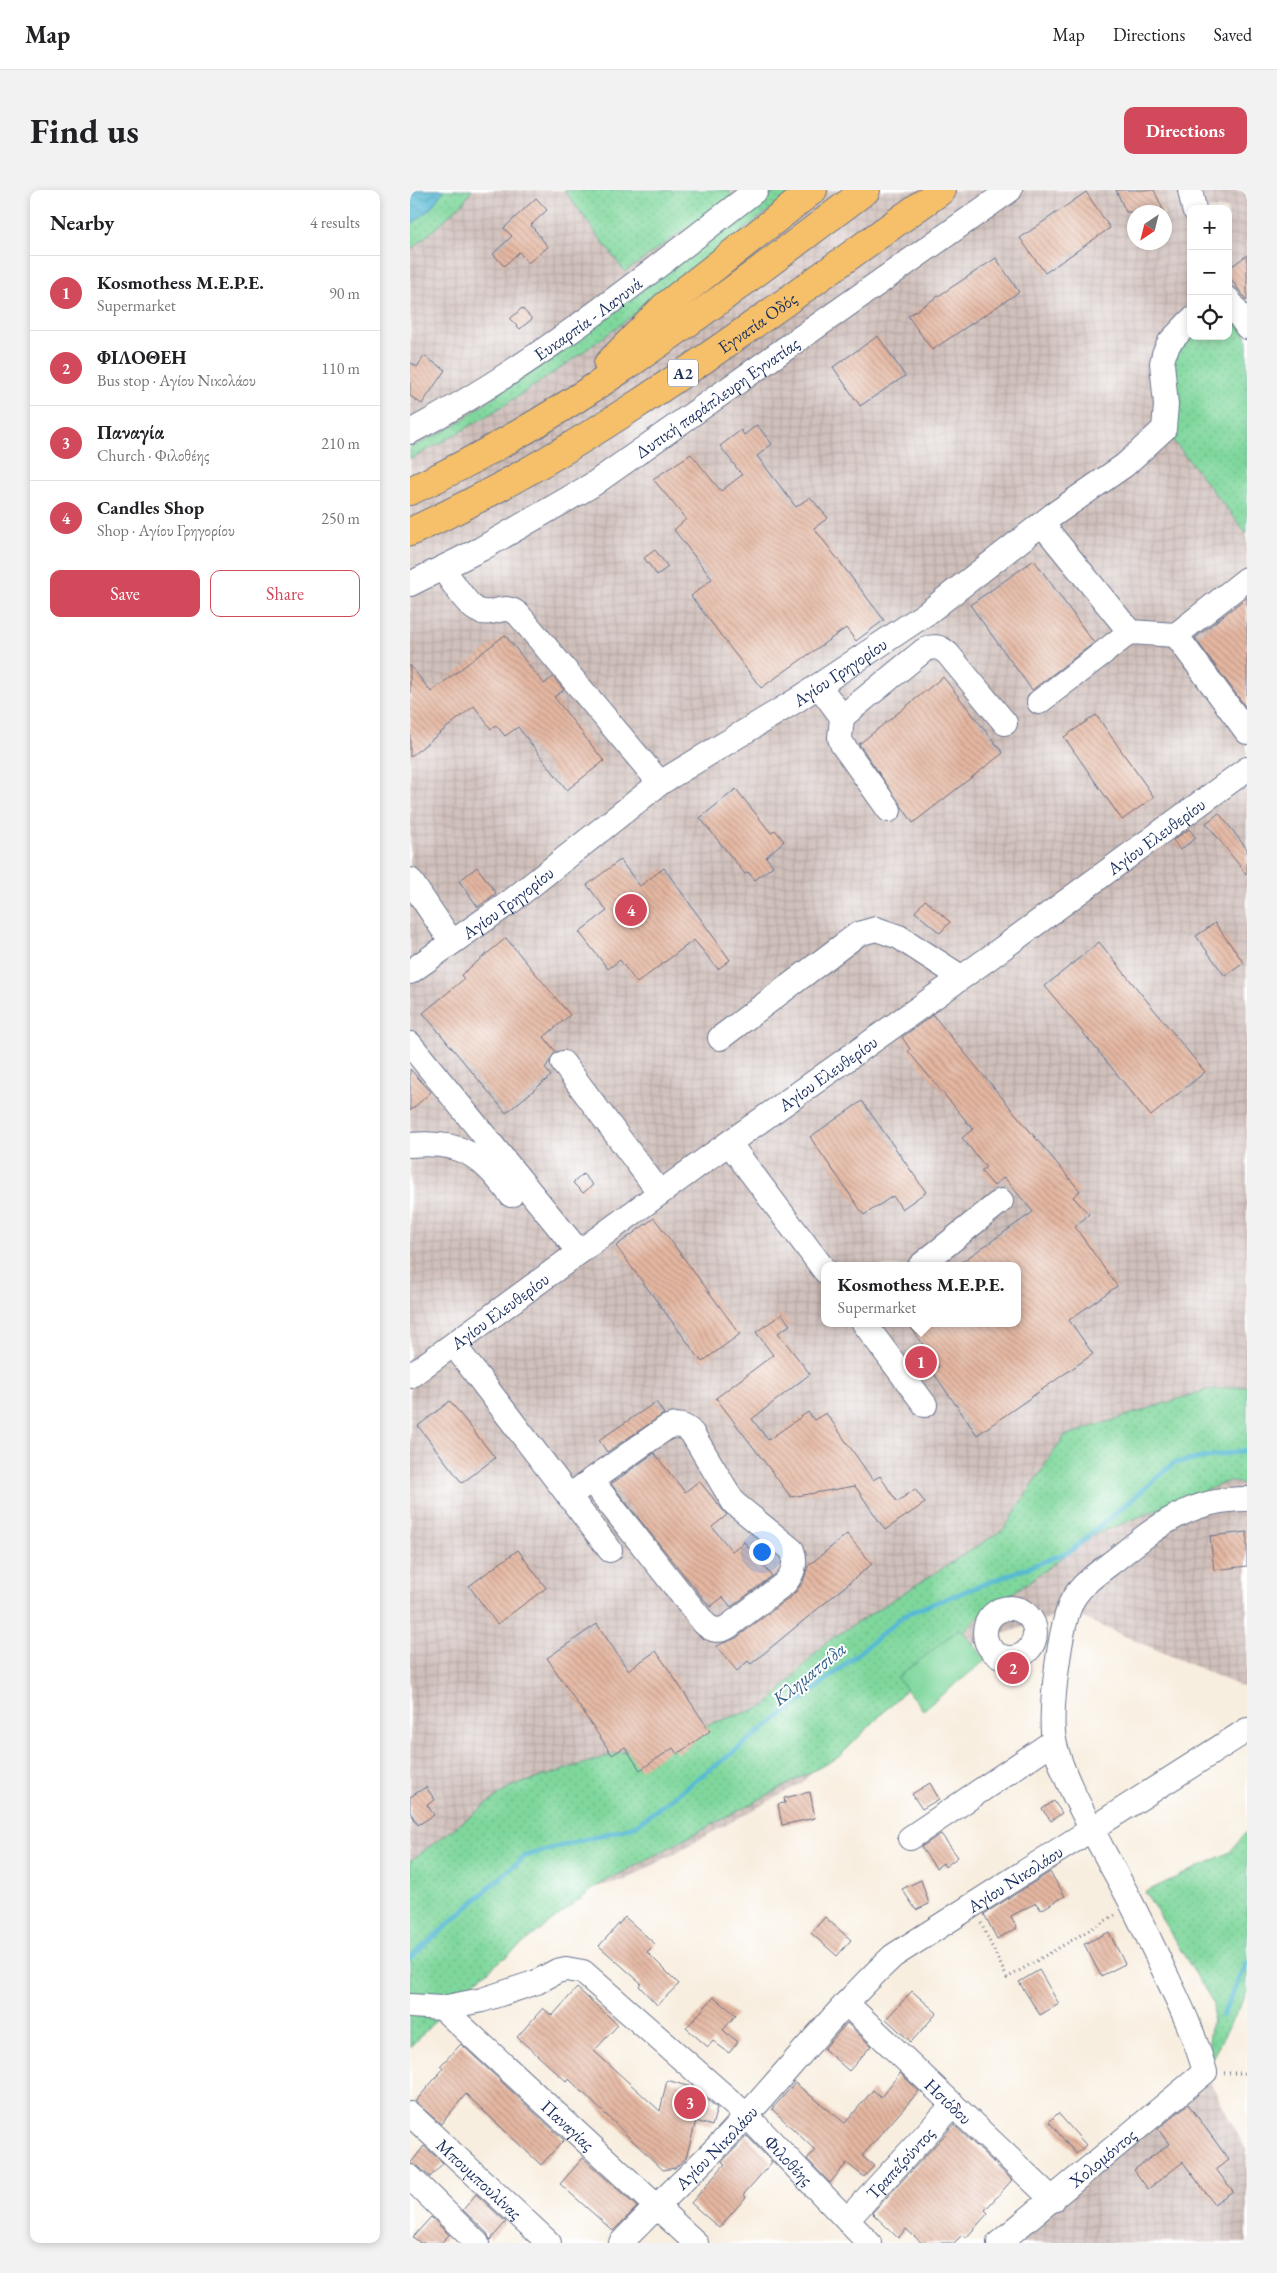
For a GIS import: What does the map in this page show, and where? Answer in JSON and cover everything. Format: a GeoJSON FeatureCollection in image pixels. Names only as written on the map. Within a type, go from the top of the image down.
{"type":"FeatureCollection","features":[{"type":"Feature","properties":{"kind":"highway"},"geometry":{"type":"LineString","coordinates":[[574,399],[664,307],[813,190]]}},
{"type":"Feature","properties":{"kind":"highway","name":"Α2"},"geometry":{"type":"LineString","coordinates":[[410,491],[515,437],[674,335],[866,190]]}},
{"type":"Feature","properties":{"kind":"highway","name":"Εγνατία Οδός"},"geometry":{"type":"LineString","coordinates":[[410,532],[499,488],[647,398],[942,190]]}},
{"type":"Feature","properties":{"kind":"street","name":"Ευκαρπία - Λαγυνά"},"geometry":{"type":"LineString","coordinates":[[410,432],[489,386],[564,336],[756,190]]}},
{"type":"Feature","properties":{"kind":"street","name":"Δυτική παράπλευρη Εγνατίας"},"geometry":{"type":"LineString","coordinates":[[410,584],[443,569],[533,520],[592,484],[1010,190]]}},
{"type":"Feature","properties":{"kind":"street"},"geometry":{"type":"LineString","coordinates":[[1190,190],[1193,205]]}},
{"type":"Feature","properties":{"kind":"street"},"geometry":{"type":"LineString","coordinates":[[1232,305],[1247,327]]}},
{"type":"Feature","properties":{"kind":"street","name":"Αγίου Γρηγορίου"},"geometry":{"type":"LineString","coordinates":[[410,972],[510,902],[660,783],[819,686],[927,613],[1042,524],[1125,465],[1164,429],[1166,405],[1162,363],[1169,343],[1187,324]]}},
{"type":"Feature","properties":{"kind":"street"},"geometry":{"type":"LineString","coordinates":[[1042,524],[1130,632]]}},
{"type":"Feature","properties":{"kind":"street"},"geometry":{"type":"LineString","coordinates":[[443,569],[475,609],[486,613],[504,608],[510,609],[519,615],[660,783]]}},
{"type":"Feature","properties":{"kind":"street"},"geometry":{"type":"LineString","coordinates":[[1039,702],[1130,632],[1176,635],[1247,579]]}},
{"type":"Feature","properties":{"kind":"street"},"geometry":{"type":"LineString","coordinates":[[1176,635],[1247,732]]}},
{"type":"Feature","properties":{"kind":"street"},"geometry":{"type":"LineString","coordinates":[[842,717],[923,651],[939,647],[948,654],[1006,724]]}},
{"type":"Feature","properties":{"kind":"street"},"geometry":{"type":"LineString","coordinates":[[819,686],[842,717],[840,738],[842,744],[889,810]]}},
{"type":"Feature","properties":{"kind":"street","name":"Αγίου Ελευθερίου"},"geometry":{"type":"LineString","coordinates":[[410,1376],[1247,769]]}},
{"type":"Feature","properties":{"kind":"street"},"geometry":{"type":"LineString","coordinates":[[410,880],[452,941]]}},
{"type":"Feature","properties":{"kind":"street"},"geometry":{"type":"LineString","coordinates":[[720,1038],[858,934],[876,929],[899,937],[962,977]]}},
{"type":"Feature","properties":{"kind":"street"},"geometry":{"type":"LineString","coordinates":[[410,1044],[579,1252]]}},
{"type":"Feature","properties":{"kind":"street"},"geometry":{"type":"LineString","coordinates":[[563,1063],[660,1193]]}},
{"type":"Feature","properties":{"kind":"street"},"geometry":{"type":"LineString","coordinates":[[729,1143],[821,1266]]}},
{"type":"Feature","properties":{"kind":"street"},"geometry":{"type":"LineString","coordinates":[[410,1145],[446,1144],[475,1158],[495,1174],[541,1229],[579,1252]]}},
{"type":"Feature","properties":{"kind":"street"},"geometry":{"type":"LineString","coordinates":[[925,1262],[1000,1201]]}},
{"type":"Feature","properties":{"kind":"street"},"geometry":{"type":"LineString","coordinates":[[867,1327],[925,1405]]}},
{"type":"Feature","properties":{"kind":"street"},"geometry":{"type":"LineString","coordinates":[[454,1345],[610,1550]]}},
{"type":"Feature","properties":{"kind":"street"},"geometry":{"type":"LineString","coordinates":[[569,1496],[591,1480],[666,1428],[671,1425],[683,1426],[692,1433],[735,1504],[792,1550],[794,1561],[791,1575],[785,1583],[729,1626],[713,1630],[704,1623],[591,1480]]}},
{"type":"Feature","properties":{"kind":"street"},"geometry":{"type":"LineString","coordinates":[[1133,1905],[1092,1830],[1061,1762],[1054,1741],[1052,1719],[1060,1639],[1073,1600],[1084,1585],[1165,1521],[1208,1502],[1247,1499]]}},
{"type":"Feature","properties":{"kind":"street"},"geometry":{"type":"LineString","coordinates":[[1034,1639],[1060,1639]]}},
{"type":"Feature","properties":{"kind":"street","name":"Αγίου Νικολάου"},"geometry":{"type":"LineString","coordinates":[[621,2243],[723,2141],[846,2003],[893,1956],[1247,1730]]}},
{"type":"Feature","properties":{"kind":"street"},"geometry":{"type":"LineString","coordinates":[[910,1838],[1054,1741]]}},
{"type":"Feature","properties":{"kind":"street","name":"Χολομόντος"},"geometry":{"type":"LineString","coordinates":[[1000,2243],[1205,2072],[1196,2037],[1133,1905]]}},
{"type":"Feature","properties":{"kind":"street","name":"Φιλοθέης"},"geometry":{"type":"LineString","coordinates":[[411,2006],[442,2008],[482,2000],[537,1982],[566,1969],[583,1972],[746,2115],[869,2243]]}},
{"type":"Feature","properties":{"kind":"street","name":"Ησιόδου"},"geometry":{"type":"LineString","coordinates":[[846,2003],[1052,2200]]}},
{"type":"Feature","properties":{"kind":"street","name":"Παναγίας"},"geometry":{"type":"LineString","coordinates":[[442,2008],[696,2243]]}},
{"type":"Feature","properties":{"kind":"street","name":"Τραπεζούντος"},"geometry":{"type":"LineString","coordinates":[[847,2220],[953,2105]]}},
{"type":"Feature","properties":{"kind":"street","name":"Μπουμπουλίνας"},"geometry":{"type":"LineString","coordinates":[[410,2114],[549,2243]]}},
{"type":"Feature","properties":{"kind":"street"},"geometry":{"type":"LineString","coordinates":[[410,2177],[477,2243]]}},
{"type":"Feature","properties":{"kind":"path"},"geometry":{"type":"LineString","coordinates":[[972,1905],[1007,1978],[1133,1905]]}},
{"type":"Feature","properties":{"kind":"shaded area"},"geometry":{"type":"Polygon","coordinates":[[[410,190],[1247,190],[1247,1689],[1069,1612],[908,1666],[802,1783],[626,1880],[520,1904],[410,2002],[410,190]]]}},
{"type":"Feature","properties":{"kind":"shaded area"},"geometry":{"type":"Polygon","coordinates":[[[1205,2072],[1247,2152],[1247,2243],[991,2243],[1205,2072]]]}},
{"type":"Feature","properties":{"kind":"green space"},"geometry":{"type":"Polygon","coordinates":[[[410,190],[472,190],[463,203],[410,251],[410,190]]]}},
{"type":"Feature","properties":{"kind":"green space"},"geometry":{"type":"Polygon","coordinates":[[[564,190],[728,190],[732,196],[625,272],[564,190]]]}},
{"type":"Feature","properties":{"kind":"green space"},"geometry":{"type":"Polygon","coordinates":[[[778,190],[796,190],[609,334],[561,368],[462,431],[410,459],[410,448],[454,426],[778,190]]]}},
{"type":"Feature","properties":{"kind":"green space"},"geometry":{"type":"Polygon","coordinates":[[[1232,316],[1247,338],[1247,534],[1167,433],[1179,396],[1162,363],[1187,340],[1232,340],[1232,316]]]}},
{"type":"Feature","properties":{"kind":"green space"},"geometry":{"type":"Polygon","coordinates":[[[1247,1386],[1247,1485],[1229,1481],[1094,1535],[975,1620],[839,1757],[597,1886],[471,1984],[410,2047],[410,1861],[510,1787],[766,1706],[825,1643],[1004,1529],[1064,1436],[1206,1390],[1247,1386]]]}},
{"type":"Feature","properties":{"kind":"green space"},"geometry":{"type":"Polygon","coordinates":[[[960,1628],[986,1660],[923,1710],[897,1678],[960,1628]]]}},
{"type":"Feature","properties":{"kind":"green space"},"geometry":{"type":"Polygon","coordinates":[[[1247,1831],[1247,1992],[1205,2072],[1214,2004],[1145,1892],[1230,1852],[1247,1831]]]}},
{"type":"Feature","properties":{"kind":"water"},"geometry":{"type":"Polygon","coordinates":[[[413,190],[444,190],[430,209],[410,226],[410,194],[413,190]]]}},
{"type":"Feature","properties":{"kind":"building"},"geometry":{"type":"Polygon","coordinates":[[[1116,190],[1154,190],[1161,205],[1127,205],[1126,212],[1116,190]]]}},
{"type":"Feature","properties":{"kind":"building"},"geometry":{"type":"Polygon","coordinates":[[[1086,192],[1110,228],[1045,273],[1020,238],[1086,192]]]}},
{"type":"Feature","properties":{"kind":"building"},"geometry":{"type":"Polygon","coordinates":[[[536,198],[547,210],[531,225],[548,247],[528,263],[519,252],[504,266],[493,254],[512,236],[504,228],[536,198]]]}},
{"type":"Feature","properties":{"kind":"building"},"geometry":{"type":"Polygon","coordinates":[[[1247,255],[1247,301],[1232,280],[1232,266],[1247,255]]]}},
{"type":"Feature","properties":{"kind":"building"},"geometry":{"type":"Polygon","coordinates":[[[996,258],[1019,292],[932,350],[908,316],[996,258]]]}},
{"type":"Feature","properties":{"kind":"building"},"geometry":{"type":"Polygon","coordinates":[[[522,308],[532,319],[520,329],[510,319],[522,308]]]}},
{"type":"Feature","properties":{"kind":"building"},"geometry":{"type":"Polygon","coordinates":[[[878,336],[905,376],[860,406],[833,367],[878,336]]]}},
{"type":"Feature","properties":{"kind":"building"},"geometry":{"type":"Polygon","coordinates":[[[424,356],[445,370],[422,404],[410,396],[410,362],[417,367],[424,356]]]}},
{"type":"Feature","properties":{"kind":"building"},"geometry":{"type":"Polygon","coordinates":[[[757,425],[772,444],[757,456],[796,507],[810,497],[828,518],[814,528],[884,620],[856,641],[846,628],[761,688],[691,596],[712,579],[674,530],[686,519],[653,479],[691,454],[721,491],[742,475],[720,446],[741,430],[744,435],[757,425]]]}},
{"type":"Feature","properties":{"kind":"building"},"geometry":{"type":"Polygon","coordinates":[[[655,550],[668,567],[657,575],[644,558],[655,550]]]}},
{"type":"Feature","properties":{"kind":"building"},"geometry":{"type":"Polygon","coordinates":[[[1034,560],[1094,643],[1032,690],[970,605],[1034,560]]]}},
{"type":"Feature","properties":{"kind":"building"},"geometry":{"type":"Polygon","coordinates":[[[1247,597],[1247,709],[1195,638],[1247,597]]]}},
{"type":"Feature","properties":{"kind":"building"},"geometry":{"type":"Polygon","coordinates":[[[505,635],[544,684],[553,677],[564,690],[554,697],[604,761],[567,790],[518,727],[505,736],[496,725],[491,729],[474,706],[410,757],[410,665],[431,692],[505,635]]]}},
{"type":"Feature","properties":{"kind":"building"},"geometry":{"type":"Polygon","coordinates":[[[943,677],[1003,753],[913,823],[859,744],[943,677]]]}},
{"type":"Feature","properties":{"kind":"building"},"geometry":{"type":"Polygon","coordinates":[[[1096,715],[1154,797],[1122,820],[1064,737],[1096,715]]]}},
{"type":"Feature","properties":{"kind":"building"},"geometry":{"type":"Polygon","coordinates":[[[736,789],[771,833],[775,830],[784,841],[766,857],[773,866],[755,880],[748,872],[745,874],[700,818],[736,789]]]}},
{"type":"Feature","properties":{"kind":"building"},"geometry":{"type":"Polygon","coordinates":[[[1219,813],[1247,849],[1247,875],[1206,823],[1219,813]]]}},
{"type":"Feature","properties":{"kind":"building"},"geometry":{"type":"Polygon","coordinates":[[[1189,829],[1196,838],[1180,850],[1173,840],[1189,829]]]}},
{"type":"Feature","properties":{"kind":"building"},"geometry":{"type":"Polygon","coordinates":[[[620,860],[640,886],[664,868],[730,960],[718,969],[694,940],[637,983],[620,960],[608,969],[579,932],[607,911],[587,885],[620,860]]]}},
{"type":"Feature","properties":{"kind":"building"},"geometry":{"type":"Polygon","coordinates":[[[477,867],[496,893],[478,907],[459,881],[477,867]]]}},
{"type":"Feature","properties":{"kind":"building"},"geometry":{"type":"Polygon","coordinates":[[[925,900],[950,922],[940,933],[915,912],[925,900]]]}},
{"type":"Feature","properties":{"kind":"building"},"geometry":{"type":"Polygon","coordinates":[[[1215,923],[1244,963],[1225,976],[1196,936],[1215,923]]]}},
{"type":"Feature","properties":{"kind":"building"},"geometry":{"type":"Polygon","coordinates":[[[506,938],[570,1015],[544,1037],[556,1052],[545,1068],[551,1076],[506,1113],[423,1013],[464,979],[461,975],[506,938]]]}},
{"type":"Feature","properties":{"kind":"building"},"geometry":{"type":"Polygon","coordinates":[[[1099,942],[1205,1072],[1151,1116],[1045,986],[1099,942]]]}},
{"type":"Feature","properties":{"kind":"building"},"geometry":{"type":"Polygon","coordinates":[[[933,1015],[1080,1191],[1073,1197],[1089,1214],[1075,1227],[1117,1286],[1069,1320],[1093,1354],[977,1435],[932,1371],[939,1367],[911,1327],[1021,1327],[1021,1262],[962,1262],[1033,1212],[1004,1177],[994,1186],[981,1171],[986,1167],[962,1138],[973,1129],[908,1051],[910,1049],[902,1037],[933,1015]]]}},
{"type":"Feature","properties":{"kind":"building"},"geometry":{"type":"Polygon","coordinates":[[[410,1069],[431,1092],[410,1111],[410,1069]]]}},
{"type":"Feature","properties":{"kind":"building"},"geometry":{"type":"Polygon","coordinates":[[[862,1101],[926,1192],[902,1209],[893,1196],[864,1215],[810,1137],[862,1101]]]}},
{"type":"Feature","properties":{"kind":"building"},"geometry":{"type":"Polygon","coordinates":[[[583,1174],[593,1185],[583,1193],[573,1183],[583,1174]]]}},
{"type":"Feature","properties":{"kind":"building"},"geometry":{"type":"Polygon","coordinates":[[[654,1218],[740,1334],[702,1362],[616,1246],[654,1218]]]}},
{"type":"Feature","properties":{"kind":"building"},"geometry":{"type":"Polygon","coordinates":[[[782,1314],[790,1325],[778,1333],[810,1374],[752,1419],[768,1440],[808,1412],[814,1420],[826,1413],[873,1480],[880,1476],[897,1502],[915,1489],[925,1503],[885,1530],[855,1486],[791,1497],[716,1398],[773,1355],[756,1332],[782,1314]]]}},
{"type":"Feature","properties":{"kind":"building"},"geometry":{"type":"Polygon","coordinates":[[[450,1401],[495,1458],[462,1483],[418,1426],[450,1401]]]}},
{"type":"Feature","properties":{"kind":"building"},"geometry":{"type":"Polygon","coordinates":[[[656,1402],[664,1414],[607,1452],[599,1440],[656,1402]]]}},
{"type":"Feature","properties":{"kind":"building"},"geometry":{"type":"Polygon","coordinates":[[[654,1453],[685,1492],[699,1481],[727,1515],[712,1527],[732,1551],[744,1542],[772,1576],[731,1607],[723,1597],[710,1607],[611,1484],[654,1453]]]}},
{"type":"Feature","properties":{"kind":"building"},"geometry":{"type":"Polygon","coordinates":[[[1247,1532],[1247,1566],[1214,1570],[1210,1536],[1247,1532]]]}},
{"type":"Feature","properties":{"kind":"building"},"geometry":{"type":"Polygon","coordinates":[[[847,1534],[872,1564],[751,1664],[748,1661],[737,1671],[716,1646],[736,1638],[794,1594],[803,1582],[808,1566],[847,1534]]]}},
{"type":"Feature","properties":{"kind":"building"},"geometry":{"type":"Polygon","coordinates":[[[518,1550],[546,1588],[497,1624],[469,1586],[518,1550]]]}},
{"type":"Feature","properties":{"kind":"building"},"geometry":{"type":"Polygon","coordinates":[[[597,1624],[628,1670],[656,1651],[710,1731],[677,1754],[673,1748],[640,1770],[625,1747],[612,1755],[547,1658],[597,1624]]]}},
{"type":"Feature","properties":{"kind":"building"},"geometry":{"type":"Polygon","coordinates":[[[930,1783],[939,1799],[922,1809],[912,1794],[930,1783]]]}},
{"type":"Feature","properties":{"kind":"building"},"geometry":{"type":"Polygon","coordinates":[[[426,1787],[435,1800],[427,1805],[434,1815],[418,1825],[410,1812],[410,1797],[426,1787]]]}},
{"type":"Feature","properties":{"kind":"building"},"geometry":{"type":"Polygon","coordinates":[[[810,1792],[815,1818],[782,1825],[778,1804],[785,1803],[784,1798],[810,1792]]]}},
{"type":"Feature","properties":{"kind":"building"},"geometry":{"type":"Polygon","coordinates":[[[1054,1801],[1062,1813],[1051,1821],[1042,1809],[1054,1801]]]}},
{"type":"Feature","properties":{"kind":"building"},"geometry":{"type":"Polygon","coordinates":[[[941,1834],[958,1857],[945,1867],[943,1863],[936,1868],[921,1847],[941,1834]]]}},
{"type":"Feature","properties":{"kind":"building"},"geometry":{"type":"Polygon","coordinates":[[[1050,1872],[1065,1896],[1041,1910],[1036,1903],[1011,1916],[1017,1928],[997,1939],[984,1914],[1050,1872]]]}},
{"type":"Feature","properties":{"kind":"building"},"geometry":{"type":"Polygon","coordinates":[[[921,1880],[929,1904],[916,1910],[902,1889],[921,1880]]]}},
{"type":"Feature","properties":{"kind":"building"},"geometry":{"type":"Polygon","coordinates":[[[625,1917],[655,1944],[647,1952],[679,1984],[657,2005],[639,1986],[641,1983],[599,1946],[625,1917]]]}},
{"type":"Feature","properties":{"kind":"building"},"geometry":{"type":"Polygon","coordinates":[[[825,1917],[851,1940],[837,1956],[811,1933],[825,1917]]]}},
{"type":"Feature","properties":{"kind":"building"},"geometry":{"type":"Polygon","coordinates":[[[1109,1932],[1125,1964],[1101,1976],[1084,1944],[1109,1932]]]}},
{"type":"Feature","properties":{"kind":"building"},"geometry":{"type":"Polygon","coordinates":[[[1039,1970],[1059,2004],[1040,2015],[1019,1982],[1039,1970]]]}},
{"type":"Feature","properties":{"kind":"building"},"geometry":{"type":"Polygon","coordinates":[[[577,1988],[618,2025],[594,2051],[660,2111],[667,2080],[694,2088],[717,2108],[712,2126],[696,2121],[686,2158],[675,2168],[663,2170],[569,2079],[566,2081],[517,2037],[543,2008],[552,2016],[577,1988]]]}},
{"type":"Feature","properties":{"kind":"building"},"geometry":{"type":"Polygon","coordinates":[[[912,1991],[937,2013],[911,2042],[886,2019],[912,1991]]]}},
{"type":"Feature","properties":{"kind":"building"},"geometry":{"type":"Polygon","coordinates":[[[714,1997],[736,2015],[723,2030],[738,2042],[729,2053],[713,2041],[708,2047],[686,2028],[714,1997]]]}},
{"type":"Feature","properties":{"kind":"building"},"geometry":{"type":"Polygon","coordinates":[[[847,2023],[871,2046],[849,2071],[824,2049],[847,2023]]]}},
{"type":"Feature","properties":{"kind":"building"},"geometry":{"type":"Polygon","coordinates":[[[461,2044],[564,2140],[541,2165],[466,2094],[441,2124],[415,2102],[443,2069],[440,2066],[461,2044]]]}},
{"type":"Feature","properties":{"kind":"building"},"geometry":{"type":"Polygon","coordinates":[[[900,2073],[919,2091],[862,2156],[874,2166],[864,2177],[847,2163],[830,2183],[807,2159],[815,2150],[772,2109],[795,2083],[845,2123],[873,2090],[881,2097],[900,2073]]]}},
{"type":"Feature","properties":{"kind":"building"},"geometry":{"type":"Polygon","coordinates":[[[1188,2104],[1229,2160],[1216,2169],[1233,2191],[1214,2204],[1183,2162],[1148,2189],[1134,2170],[1169,2144],[1158,2129],[1188,2104]]]}},
{"type":"Feature","properties":{"kind":"building"},"geometry":{"type":"Polygon","coordinates":[[[1058,2113],[1086,2145],[1076,2154],[1049,2122],[1058,2113]]]}},
{"type":"Feature","properties":{"kind":"building"},"geometry":{"type":"Polygon","coordinates":[[[954,2125],[1012,2180],[985,2210],[988,2213],[966,2238],[962,2235],[954,2243],[922,2243],[906,2229],[898,2238],[872,2213],[954,2125]]]}},
{"type":"Feature","properties":{"kind":"building"},"geometry":{"type":"Polygon","coordinates":[[[747,2136],[772,2162],[743,2195],[746,2197],[719,2228],[691,2203],[725,2164],[722,2162],[747,2136]]]}},
{"type":"Feature","properties":{"kind":"building"},"geometry":{"type":"Polygon","coordinates":[[[424,2146],[443,2163],[430,2177],[419,2167],[410,2164],[424,2146]]]}},
{"type":"Feature","properties":{"kind":"building"},"geometry":{"type":"Polygon","coordinates":[[[583,2158],[637,2207],[613,2231],[560,2184],[583,2158]]]}},
{"type":"Feature","properties":{"kind":"building"},"geometry":{"type":"Polygon","coordinates":[[[476,2194],[506,2222],[490,2240],[487,2233],[463,2210],[476,2194]]]}},
{"type":"Feature","properties":{"kind":"building"},"geometry":{"type":"Polygon","coordinates":[[[431,2217],[449,2235],[441,2243],[420,2243],[413,2237],[431,2217]]]}},
{"type":"Feature","properties":{"kind":"waterway","name":"Κληματσίδα"},"geometry":{"type":"LineString","coordinates":[[410,1958],[525,1856],[635,1826],[802,1700],[906,1614],[1071,1551],[1174,1463],[1247,1450]]}},
{"type":"Feature","properties":{"kind":"waterway","name":"Κληματσίδα"},"geometry":{"type":"LineString","coordinates":[[1222,2016],[1247,1963]]}},
{"type":"Feature","properties":{"kind":"place","name":"Candles Shop"},"geometry":{"type":"Point","coordinates":[631,910]}},
{"type":"Feature","properties":{"kind":"place","name":"Kosmothess M.E.P.E."},"geometry":{"type":"Point","coordinates":[921,1362]}},
{"type":"Feature","properties":{"kind":"place","name":"ΦΙΛΟΘΕΗ"},"geometry":{"type":"Point","coordinates":[1013,1668]}},
{"type":"Feature","properties":{"kind":"place","name":"Παναγία"},"geometry":{"type":"Point","coordinates":[690,2103]}}]}
